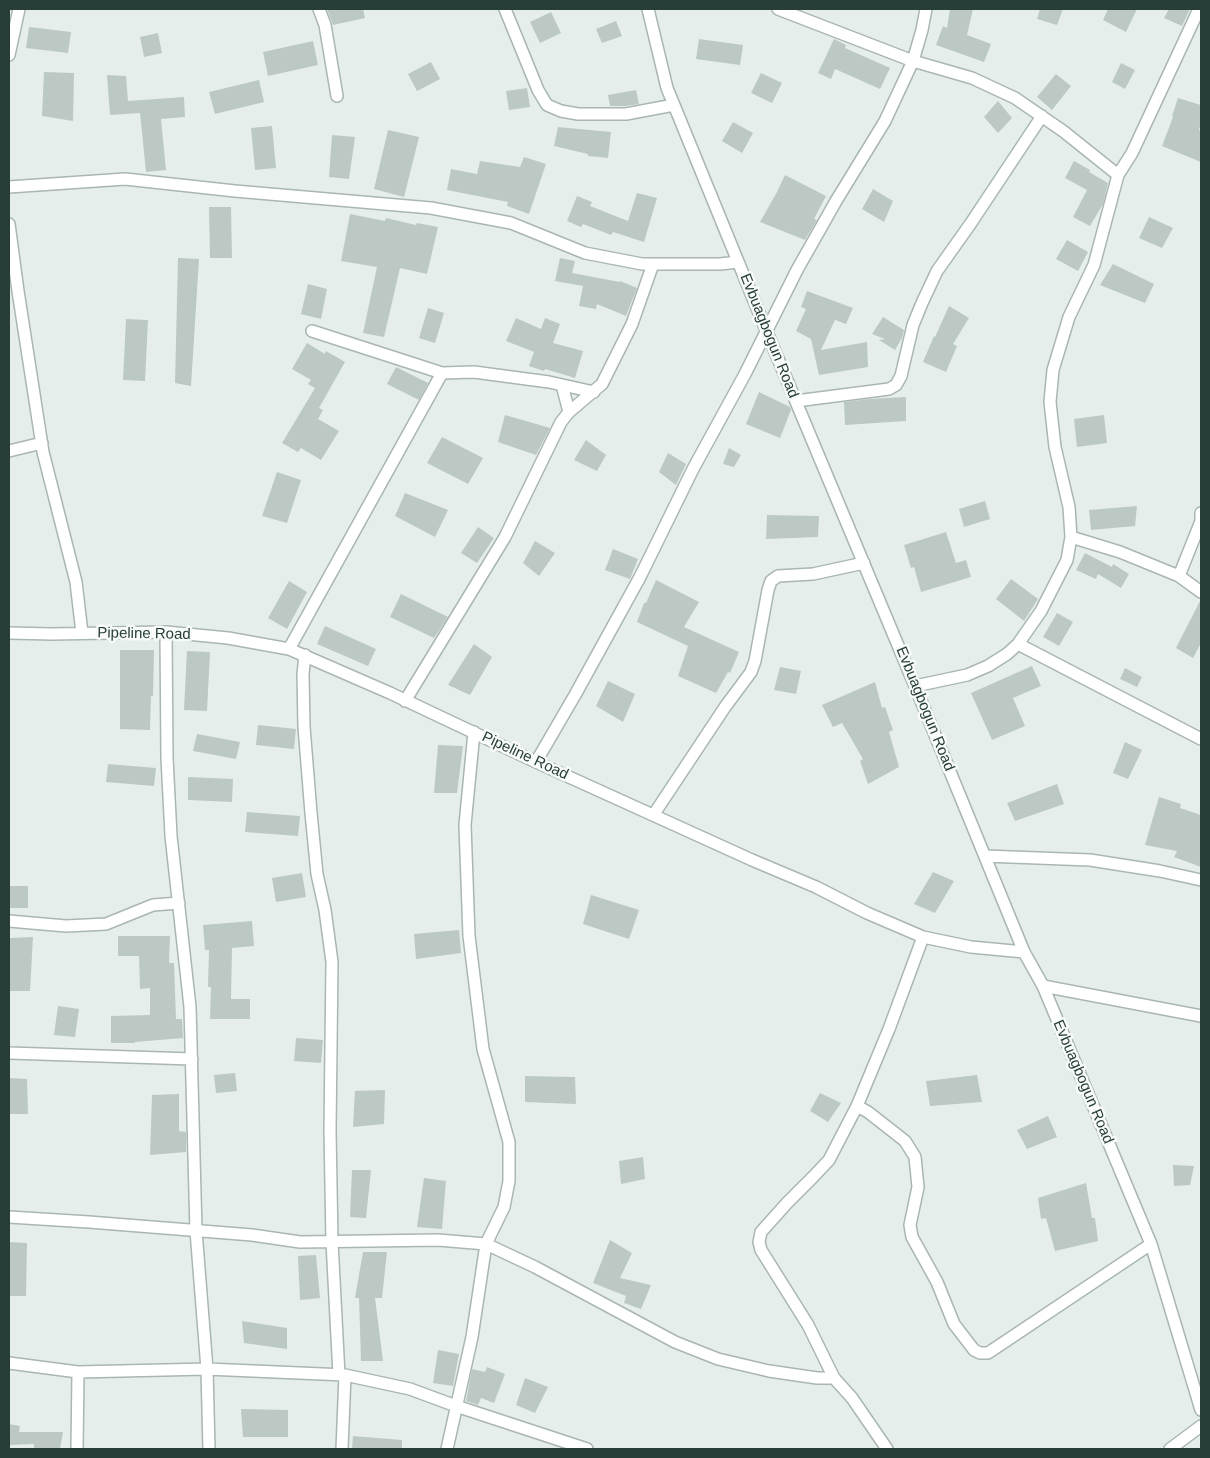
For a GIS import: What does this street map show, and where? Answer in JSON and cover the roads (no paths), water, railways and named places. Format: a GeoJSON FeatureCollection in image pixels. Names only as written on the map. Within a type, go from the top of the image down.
{"type":"FeatureCollection","features":[{"type":"Feature","properties":{"kind":"street"},"geometry":{"type":"LineString","coordinates":[[9,55],[19,9]]}},
{"type":"Feature","properties":{"kind":"street"},"geometry":{"type":"LineString","coordinates":[[319,9],[324,25],[337,96]]}},
{"type":"Feature","properties":{"kind":"street"},"geometry":{"type":"LineString","coordinates":[[505,9],[538,90],[547,105],[562,111],[578,114],[626,114],[674,105]]}},
{"type":"Feature","properties":{"kind":"street","name":"Evbuagbogun Road"},"geometry":{"type":"LineString","coordinates":[[648,9],[667,88],[1024,952],[1043,986],[1151,1244],[1201,1410]]}},
{"type":"Feature","properties":{"kind":"street"},"geometry":{"type":"LineString","coordinates":[[778,9],[914,61],[972,78],[1015,98],[1063,131],[1118,175]]}},
{"type":"Feature","properties":{"kind":"street"},"geometry":{"type":"LineString","coordinates":[[536,762],[640,577],[693,469],[745,374],[807,253],[885,121],[914,61],[926,9]]}},
{"type":"Feature","properties":{"kind":"street"},"geometry":{"type":"LineString","coordinates":[[915,686],[967,675],[988,666],[1007,654],[1018,644],[1041,611],[1067,560],[1071,537],[1069,507],[1055,447],[1050,402],[1053,370],[1069,317],[1094,265],[1118,175],[1132,153],[1199,9]]}},
{"type":"Feature","properties":{"kind":"street"},"geometry":{"type":"LineString","coordinates":[[796,401],[889,389],[896,385],[901,376],[914,325],[937,271],[1042,116]]}},
{"type":"Feature","properties":{"kind":"street"},"geometry":{"type":"LineString","coordinates":[[9,187],[125,178],[431,208],[512,223],[585,252],[642,264],[720,264],[738,262]]}},
{"type":"Feature","properties":{"kind":"street"},"geometry":{"type":"LineString","coordinates":[[9,224],[42,443],[76,582],[82,634]]}},
{"type":"Feature","properties":{"kind":"street"},"geometry":{"type":"LineString","coordinates":[[405,701],[505,537],[561,422],[569,412],[602,384],[610,370],[632,324],[653,264]]}},
{"type":"Feature","properties":{"kind":"street"},"geometry":{"type":"LineString","coordinates":[[312,331],[442,373],[474,372],[549,382],[594,392]]}},
{"type":"Feature","properties":{"kind":"street"},"geometry":{"type":"LineString","coordinates":[[289,649],[442,373]]}},
{"type":"Feature","properties":{"kind":"street"},"geometry":{"type":"LineString","coordinates":[[562,385],[569,412]]}},
{"type":"Feature","properties":{"kind":"street"},"geometry":{"type":"LineString","coordinates":[[9,451],[42,443]]}},
{"type":"Feature","properties":{"kind":"street"},"geometry":{"type":"LineString","coordinates":[[1179,576],[1201,521],[1201,514]]}},
{"type":"Feature","properties":{"kind":"street"},"geometry":{"type":"LineString","coordinates":[[1071,537],[1120,552],[1179,576],[1201,592]]}},
{"type":"Feature","properties":{"kind":"street"},"geometry":{"type":"LineString","coordinates":[[654,814],[751,672],[755,661],[771,581],[778,576],[813,574],[864,563]]}},
{"type":"Feature","properties":{"kind":"street"},"geometry":{"type":"LineString","coordinates":[[166,632],[167,758],[171,836],[190,1007],[196,1231],[207,1369],[209,1449]]}},
{"type":"Feature","properties":{"kind":"street","name":"Pipeline Road"},"geometry":{"type":"LineString","coordinates":[[9,633],[166,632],[228,638],[289,649],[752,860],[816,887],[866,913],[923,937],[970,947],[1024,952]]}},
{"type":"Feature","properties":{"kind":"street"},"geometry":{"type":"LineString","coordinates":[[1018,644],[1201,739]]}},
{"type":"Feature","properties":{"kind":"street"},"geometry":{"type":"LineString","coordinates":[[305,655],[304,727],[316,874],[325,910],[332,962],[330,1130],[332,1242],[342,1375],[342,1449]]}},
{"type":"Feature","properties":{"kind":"street"},"geometry":{"type":"LineString","coordinates":[[447,1449],[472,1337],[486,1244],[504,1208],[509,1181],[508,1142],[483,1049],[469,936],[465,825],[474,732]]}},
{"type":"Feature","properties":{"kind":"street"},"geometry":{"type":"LineString","coordinates":[[985,856],[1090,860],[1160,871],[1201,880]]}},
{"type":"Feature","properties":{"kind":"street"},"geometry":{"type":"LineString","coordinates":[[9,921],[66,926],[106,924],[153,905],[179,902]]}},
{"type":"Feature","properties":{"kind":"street"},"geometry":{"type":"LineString","coordinates":[[887,1449],[852,1398],[834,1378],[808,1325],[760,1250],[759,1242],[761,1232],[787,1202],[829,1160],[857,1106],[889,1029],[923,937]]}},
{"type":"Feature","properties":{"kind":"street"},"geometry":{"type":"LineString","coordinates":[[1043,986],[1201,1016]]}},
{"type":"Feature","properties":{"kind":"street"},"geometry":{"type":"LineString","coordinates":[[9,1053],[192,1059]]}},
{"type":"Feature","properties":{"kind":"street"},"geometry":{"type":"LineString","coordinates":[[857,1106],[868,1112],[905,1141],[915,1157],[918,1187],[910,1225],[912,1237],[937,1282],[954,1324],[974,1350],[980,1353],[988,1353],[1151,1244]]}},
{"type":"Feature","properties":{"kind":"street"},"geometry":{"type":"LineString","coordinates":[[9,1218],[89,1222],[252,1235],[300,1242],[438,1240],[486,1244],[535,1266],[675,1342],[718,1359],[769,1371],[817,1378],[834,1378]]}},
{"type":"Feature","properties":{"kind":"street"},"geometry":{"type":"LineString","coordinates":[[9,1363],[78,1372],[207,1369],[342,1375],[410,1389],[587,1449]]}},
{"type":"Feature","properties":{"kind":"street"},"geometry":{"type":"LineString","coordinates":[[77,1449],[78,1372]]}},
{"type":"Feature","properties":{"kind":"street"},"geometry":{"type":"LineString","coordinates":[[1170,1449],[1201,1426]]}}]}
